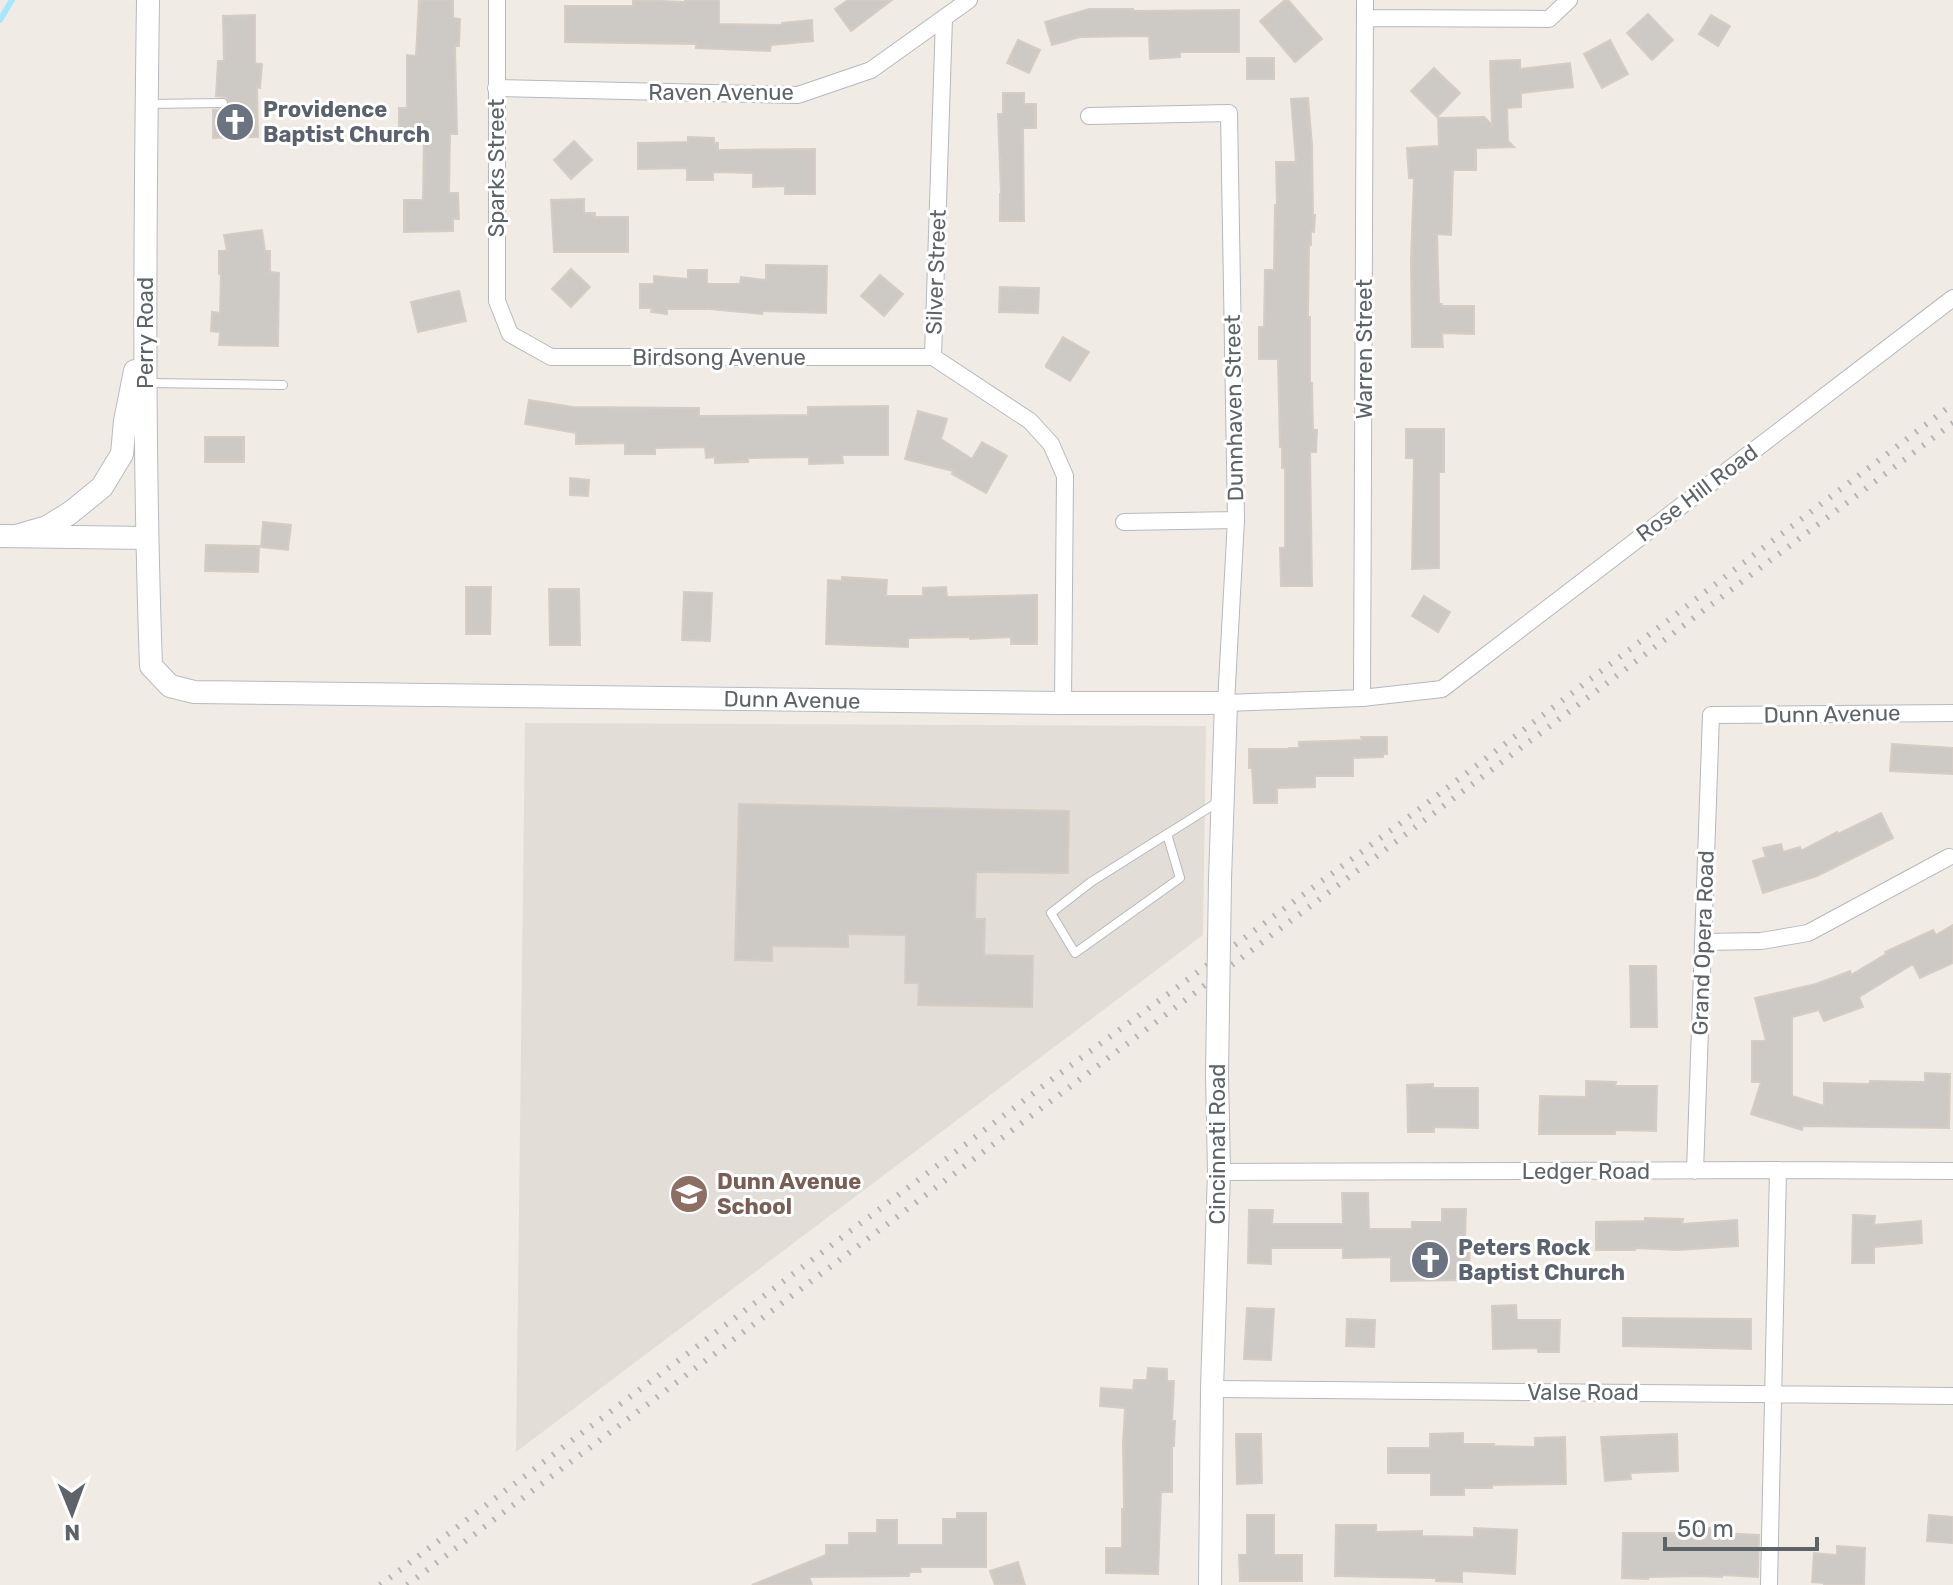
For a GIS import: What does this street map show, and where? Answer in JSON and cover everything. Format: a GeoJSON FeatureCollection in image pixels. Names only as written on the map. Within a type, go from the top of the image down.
{"type":"FeatureCollection","features":[{"type":"Feature","properties":{"kind":"street","name":"Perry Road"},"geometry":{"type":"LineString","coordinates":[[148,0],[145,383],[151,666]]}},
{"type":"Feature","properties":{"kind":"street","name":"Sparks Street"},"geometry":{"type":"LineString","coordinates":[[497,0],[497,301],[510,334]]}},
{"type":"Feature","properties":{"kind":"street","name":"Raven Avenue"},"geometry":{"type":"LineString","coordinates":[[496,88],[798,95],[871,70],[969,0]]}},
{"type":"Feature","properties":{"kind":"street","name":"Warren Street"},"geometry":{"type":"LineString","coordinates":[[1362,698],[1365,0]]}},
{"type":"Feature","properties":{"kind":"street"},"geometry":{"type":"LineString","coordinates":[[1366,18],[1549,19],[1569,0]]}},
{"type":"Feature","properties":{"kind":"street","name":"Silver Street"},"geometry":{"type":"LineString","coordinates":[[944,18],[933,357],[1030,421],[1051,444],[1065,476],[1063,703]]}},
{"type":"Feature","properties":{"kind":"street","name":"Dunnhaven Street"},"geometry":{"type":"LineString","coordinates":[[1089,116],[1229,113],[1236,520],[1226,703]]}},
{"type":"Feature","properties":{"kind":"street","name":"Rose Hill Road"},"geometry":{"type":"LineString","coordinates":[[1442,689],[1953,298]]}},
{"type":"Feature","properties":{"kind":"street"},"geometry":{"type":"LineString","coordinates":[[8,536],[47,527],[102,487],[122,454],[125,421],[145,321]]}},
{"type":"Feature","properties":{"kind":"street","name":"Birdsong Avenue"},"geometry":{"type":"LineString","coordinates":[[510,334],[551,357],[933,357]]}},
{"type":"Feature","properties":{"kind":"street"},"geometry":{"type":"LineString","coordinates":[[1124,522],[1236,520]]}},
{"type":"Feature","properties":{"kind":"street"},"geometry":{"type":"LineString","coordinates":[[8,536],[147,538]]}},
{"type":"Feature","properties":{"kind":"street","name":"Dunn Avenue"},"geometry":{"type":"LineString","coordinates":[[151,666],[170,686],[194,692],[1226,703],[1362,698],[1442,689]]}},
{"type":"Feature","properties":{"kind":"street","name":"Cincinnati Road"},"geometry":{"type":"LineString","coordinates":[[1210,1585],[1219,1172],[1220,879],[1226,703]]}},
{"type":"Feature","properties":{"kind":"street","name":"Dunn Avenue"},"geometry":{"type":"LineString","coordinates":[[1711,715],[1953,713]]}},
{"type":"Feature","properties":{"kind":"street","name":"Grand Opera Road"},"geometry":{"type":"LineString","coordinates":[[1695,1171],[1711,715]]}},
{"type":"Feature","properties":{"kind":"street"},"geometry":{"type":"LineString","coordinates":[[1703,942],[1761,941],[1808,933],[1949,857]]}},
{"type":"Feature","properties":{"kind":"street"},"geometry":{"type":"LineString","coordinates":[[1769,1585],[1778,1170]]}},
{"type":"Feature","properties":{"kind":"street","name":"Ledger Road"},"geometry":{"type":"LineString","coordinates":[[1219,1172],[1953,1171]]}},
{"type":"Feature","properties":{"kind":"street","name":"Valse Road"},"geometry":{"type":"LineString","coordinates":[[1212,1389],[1953,1396]]}},
{"type":"Feature","properties":{"kind":"lane"},"geometry":{"type":"LineString","coordinates":[[146,104],[223,103]]}},
{"type":"Feature","properties":{"kind":"lane"},"geometry":{"type":"LineString","coordinates":[[145,383],[283,385]]}},
{"type":"Feature","properties":{"kind":"lane"},"geometry":{"type":"LineString","coordinates":[[1167,834],[1180,878],[1075,953],[1051,913],[1091,882],[1167,834],[1222,800]]}},
{"type":"Feature","properties":{"kind":"shaded area","name":"Dunn Avenue School"},"geometry":{"type":"Polygon","coordinates":[[[525,723],[1206,726],[1203,935],[516,1452],[525,723]]]}},
{"type":"Feature","properties":{"kind":"building"},"geometry":{"type":"Polygon","coordinates":[[[419,0],[453,0],[453,18],[460,19],[459,46],[455,46],[457,134],[450,134],[449,193],[458,193],[459,219],[453,219],[453,231],[404,232],[404,200],[423,200],[424,138],[399,138],[399,108],[407,108],[407,55],[416,56],[419,0]]]}},
{"type":"Feature","properties":{"kind":"building"},"geometry":{"type":"Polygon","coordinates":[[[633,0],[719,0],[719,24],[782,25],[812,20],[813,41],[771,45],[770,51],[696,48],[696,44],[565,42],[565,6],[633,6],[633,0]]]}},
{"type":"Feature","properties":{"kind":"building"},"geometry":{"type":"Polygon","coordinates":[[[848,0],[892,0],[851,31],[835,9],[848,0]]]}},
{"type":"Feature","properties":{"kind":"building"},"geometry":{"type":"Polygon","coordinates":[[[1285,0],[1322,39],[1295,62],[1260,21],[1285,0]]]}},
{"type":"Feature","properties":{"kind":"building"},"geometry":{"type":"Polygon","coordinates":[[[1089,9],[1239,10],[1239,52],[1180,52],[1180,57],[1150,59],[1149,36],[1080,37],[1052,45],[1045,22],[1089,9]]]}},
{"type":"Feature","properties":{"kind":"building"},"geometry":{"type":"Polygon","coordinates":[[[1648,14],[1673,40],[1652,60],[1627,33],[1648,14]]]}},
{"type":"Feature","properties":{"kind":"building"},"geometry":{"type":"Polygon","coordinates":[[[255,15],[255,63],[262,64],[260,88],[257,87],[258,137],[213,138],[213,110],[226,109],[230,104],[226,97],[216,96],[218,61],[224,61],[223,16],[255,15]]]}},
{"type":"Feature","properties":{"kind":"building"},"geometry":{"type":"Polygon","coordinates":[[[1711,15],[1730,26],[1718,46],[1699,34],[1711,15]]]}},
{"type":"Feature","properties":{"kind":"building"},"geometry":{"type":"Polygon","coordinates":[[[1018,40],[1040,50],[1029,73],[1007,63],[1018,40]]]}},
{"type":"Feature","properties":{"kind":"building"},"geometry":{"type":"Polygon","coordinates":[[[1610,40],[1628,74],[1602,88],[1584,54],[1610,40]]]}},
{"type":"Feature","properties":{"kind":"building"},"geometry":{"type":"Polygon","coordinates":[[[1247,58],[1274,58],[1274,79],[1247,79],[1247,58]]]}},
{"type":"Feature","properties":{"kind":"building"},"geometry":{"type":"Polygon","coordinates":[[[1520,60],[1520,69],[1570,63],[1573,87],[1521,93],[1521,107],[1507,108],[1508,141],[1514,147],[1476,148],[1476,170],[1453,170],[1451,235],[1437,234],[1439,304],[1474,306],[1474,334],[1442,333],[1443,347],[1412,347],[1414,178],[1409,178],[1407,148],[1439,146],[1438,118],[1484,117],[1492,125],[1490,61],[1520,60]]]}},
{"type":"Feature","properties":{"kind":"building"},"geometry":{"type":"Polygon","coordinates":[[[1434,68],[1460,93],[1437,117],[1411,91],[1434,68]]]}},
{"type":"Feature","properties":{"kind":"building"},"geometry":{"type":"Polygon","coordinates":[[[1003,93],[1024,93],[1024,104],[1036,104],[1036,128],[1023,128],[1024,221],[1000,221],[998,114],[1003,114],[1003,93]]]}},
{"type":"Feature","properties":{"kind":"building"},"geometry":{"type":"Polygon","coordinates":[[[1308,98],[1315,215],[1309,245],[1308,317],[1313,430],[1317,430],[1316,452],[1310,452],[1312,586],[1281,586],[1280,548],[1285,548],[1285,468],[1282,468],[1280,447],[1278,359],[1259,359],[1259,327],[1264,327],[1265,270],[1274,270],[1276,162],[1296,162],[1291,99],[1308,98]]]}},
{"type":"Feature","properties":{"kind":"building"},"geometry":{"type":"Polygon","coordinates":[[[688,137],[714,138],[718,150],[815,149],[815,194],[785,194],[785,186],[753,187],[753,173],[713,172],[713,180],[687,180],[687,168],[638,169],[638,143],[688,142],[688,137]]]}},
{"type":"Feature","properties":{"kind":"building"},"geometry":{"type":"Polygon","coordinates":[[[574,141],[592,160],[571,179],[554,160],[574,141]]]}},
{"type":"Feature","properties":{"kind":"building"},"geometry":{"type":"Polygon","coordinates":[[[584,199],[584,213],[595,213],[595,217],[628,217],[628,252],[554,252],[551,200],[584,199]]]}},
{"type":"Feature","properties":{"kind":"building"},"geometry":{"type":"Polygon","coordinates":[[[262,230],[265,251],[270,251],[270,272],[279,273],[278,346],[219,345],[220,332],[211,331],[212,312],[220,313],[219,251],[227,251],[224,235],[262,230]]]}},
{"type":"Feature","properties":{"kind":"building"},"geometry":{"type":"Polygon","coordinates":[[[766,265],[827,266],[826,313],[762,311],[762,314],[667,309],[667,314],[651,312],[652,308],[640,308],[640,284],[654,284],[654,276],[688,279],[688,270],[707,270],[707,284],[740,284],[741,277],[766,280],[766,265]]]}},
{"type":"Feature","properties":{"kind":"building"},"geometry":{"type":"Polygon","coordinates":[[[571,269],[590,287],[571,307],[552,289],[571,269]]]}},
{"type":"Feature","properties":{"kind":"building"},"geometry":{"type":"Polygon","coordinates":[[[880,275],[903,294],[884,316],[861,296],[880,275]]]}},
{"type":"Feature","properties":{"kind":"building"},"geometry":{"type":"Polygon","coordinates":[[[1000,287],[1039,288],[1038,313],[999,312],[1000,287]]]}},
{"type":"Feature","properties":{"kind":"building"},"geometry":{"type":"Polygon","coordinates":[[[459,291],[466,321],[418,332],[411,302],[459,291]]]}},
{"type":"Feature","properties":{"kind":"building"},"geometry":{"type":"Polygon","coordinates":[[[1063,337],[1089,352],[1070,381],[1046,367],[1063,337]]]}},
{"type":"Feature","properties":{"kind":"building"},"geometry":{"type":"Polygon","coordinates":[[[529,400],[573,407],[699,408],[699,416],[808,415],[808,407],[888,406],[888,455],[842,455],[843,463],[809,464],[809,457],[748,458],[748,462],[715,463],[715,457],[706,458],[705,447],[655,448],[655,454],[625,454],[625,443],[576,444],[576,433],[525,424],[529,400]]]}},
{"type":"Feature","properties":{"kind":"building"},"geometry":{"type":"Polygon","coordinates":[[[918,411],[947,419],[941,439],[972,459],[982,442],[1007,456],[986,493],[952,474],[953,471],[905,459],[918,411]]]}},
{"type":"Feature","properties":{"kind":"building"},"geometry":{"type":"Polygon","coordinates":[[[1406,429],[1444,429],[1444,472],[1439,472],[1439,568],[1412,569],[1414,458],[1406,458],[1406,429]]]}},
{"type":"Feature","properties":{"kind":"building"},"geometry":{"type":"Polygon","coordinates":[[[205,437],[244,437],[244,462],[205,462],[205,437]]]}},
{"type":"Feature","properties":{"kind":"building"},"geometry":{"type":"Polygon","coordinates":[[[570,478],[589,480],[588,496],[570,495],[570,478]]]}},
{"type":"Feature","properties":{"kind":"building"},"geometry":{"type":"Polygon","coordinates":[[[263,522],[291,525],[288,550],[261,547],[263,522]]]}},
{"type":"Feature","properties":{"kind":"building"},"geometry":{"type":"Polygon","coordinates":[[[206,545],[259,546],[258,572],[205,571],[206,545]]]}},
{"type":"Feature","properties":{"kind":"building"},"geometry":{"type":"Polygon","coordinates":[[[842,577],[887,580],[886,596],[923,596],[923,588],[946,587],[947,597],[1037,595],[1037,644],[1011,644],[1011,637],[970,637],[908,638],[908,647],[826,644],[828,580],[842,581],[842,577]]]}},
{"type":"Feature","properties":{"kind":"building"},"geometry":{"type":"Polygon","coordinates":[[[466,587],[491,587],[490,634],[466,634],[466,587]]]}},
{"type":"Feature","properties":{"kind":"building"},"geometry":{"type":"Polygon","coordinates":[[[549,589],[579,589],[580,645],[550,645],[549,589]]]}},
{"type":"Feature","properties":{"kind":"building"},"geometry":{"type":"Polygon","coordinates":[[[684,592],[712,593],[710,641],[682,640],[684,592]]]}},
{"type":"Feature","properties":{"kind":"building"},"geometry":{"type":"Polygon","coordinates":[[[1424,596],[1450,612],[1438,632],[1412,616],[1424,596]]]}},
{"type":"Feature","properties":{"kind":"building"},"geometry":{"type":"Polygon","coordinates":[[[1361,737],[1387,737],[1387,754],[1383,757],[1353,758],[1353,776],[1315,776],[1315,787],[1277,788],[1277,803],[1254,803],[1249,749],[1299,748],[1299,742],[1362,740],[1361,737]]]}},
{"type":"Feature","properties":{"kind":"building"},"geometry":{"type":"Polygon","coordinates":[[[1892,744],[1953,748],[1953,774],[1890,771],[1892,744]]]}},
{"type":"Feature","properties":{"kind":"building"},"geometry":{"type":"Polygon","coordinates":[[[739,804],[1069,811],[1068,873],[976,872],[975,919],[985,919],[984,955],[1033,956],[1032,1007],[918,1005],[919,983],[905,983],[906,935],[848,934],[848,947],[772,946],[772,961],[735,960],[739,804]]]}},
{"type":"Feature","properties":{"kind":"building"},"geometry":{"type":"Polygon","coordinates":[[[1881,813],[1893,838],[1817,876],[1763,893],[1753,861],[1766,857],[1763,848],[1781,844],[1783,852],[1800,847],[1801,851],[1881,813]]]}},
{"type":"Feature","properties":{"kind":"building"},"geometry":{"type":"Polygon","coordinates":[[[1953,925],[1953,963],[1920,978],[1913,964],[1859,997],[1863,1007],[1824,1021],[1819,1010],[1792,1017],[1792,1096],[1824,1106],[1824,1083],[1925,1082],[1925,1073],[1950,1074],[1949,1128],[1803,1126],[1802,1130],[1751,1114],[1761,1082],[1752,1082],[1752,1041],[1766,1041],[1755,998],[1816,984],[1850,971],[1851,975],[1885,952],[1933,930],[1936,935],[1953,925]]]}},
{"type":"Feature","properties":{"kind":"building"},"geometry":{"type":"Polygon","coordinates":[[[1630,966],[1656,966],[1657,1027],[1631,1027],[1630,966]]]}},
{"type":"Feature","properties":{"kind":"building"},"geometry":{"type":"Polygon","coordinates":[[[1586,1081],[1616,1082],[1615,1086],[1657,1086],[1656,1131],[1539,1134],[1540,1096],[1586,1097],[1586,1081]]]}},
{"type":"Feature","properties":{"kind":"building"},"geometry":{"type":"Polygon","coordinates":[[[1433,1084],[1433,1088],[1478,1088],[1478,1128],[1434,1127],[1434,1132],[1408,1132],[1407,1085],[1433,1084]]]}},
{"type":"Feature","properties":{"kind":"building"},"geometry":{"type":"Polygon","coordinates":[[[1342,1193],[1368,1193],[1369,1229],[1412,1229],[1412,1222],[1442,1222],[1442,1209],[1466,1209],[1465,1239],[1469,1239],[1470,1280],[1391,1281],[1391,1257],[1343,1258],[1343,1248],[1271,1248],[1271,1264],[1248,1263],[1249,1210],[1273,1210],[1272,1224],[1343,1224],[1342,1193]]]}},
{"type":"Feature","properties":{"kind":"building"},"geometry":{"type":"Polygon","coordinates":[[[1853,1215],[1875,1216],[1874,1225],[1921,1221],[1922,1243],[1874,1247],[1874,1263],[1852,1263],[1853,1215]]]}},
{"type":"Feature","properties":{"kind":"building"},"geometry":{"type":"Polygon","coordinates":[[[1645,1218],[1683,1219],[1682,1224],[1737,1220],[1738,1246],[1596,1250],[1596,1222],[1645,1221],[1645,1218]]]}},
{"type":"Feature","properties":{"kind":"building"},"geometry":{"type":"Polygon","coordinates":[[[1516,1305],[1517,1320],[1560,1320],[1559,1352],[1538,1352],[1538,1348],[1493,1349],[1492,1306],[1516,1305]]]}},
{"type":"Feature","properties":{"kind":"building"},"geometry":{"type":"Polygon","coordinates":[[[1247,1308],[1274,1309],[1271,1360],[1244,1359],[1247,1308]]]}},
{"type":"Feature","properties":{"kind":"building"},"geometry":{"type":"Polygon","coordinates":[[[1623,1318],[1751,1319],[1751,1349],[1623,1346],[1623,1318]]]}},
{"type":"Feature","properties":{"kind":"building"},"geometry":{"type":"Polygon","coordinates":[[[1347,1319],[1375,1320],[1374,1347],[1346,1346],[1347,1319]]]}},
{"type":"Feature","properties":{"kind":"building"},"geometry":{"type":"Polygon","coordinates":[[[1148,1368],[1167,1369],[1167,1381],[1174,1381],[1172,1492],[1161,1492],[1158,1574],[1106,1573],[1106,1548],[1122,1548],[1125,1408],[1100,1406],[1101,1388],[1133,1390],[1134,1380],[1147,1380],[1148,1368]]]}},
{"type":"Feature","properties":{"kind":"building"},"geometry":{"type":"Polygon","coordinates":[[[1463,1433],[1463,1444],[1493,1446],[1535,1447],[1535,1438],[1565,1437],[1566,1484],[1492,1485],[1492,1488],[1464,1488],[1464,1495],[1431,1495],[1431,1473],[1388,1473],[1388,1448],[1430,1448],[1430,1434],[1463,1433]]]}},
{"type":"Feature","properties":{"kind":"building"},"geometry":{"type":"Polygon","coordinates":[[[1236,1434],[1261,1434],[1262,1483],[1237,1484],[1236,1434]]]}},
{"type":"Feature","properties":{"kind":"building"},"geometry":{"type":"Polygon","coordinates":[[[1677,1434],[1678,1471],[1630,1473],[1631,1479],[1605,1481],[1601,1437],[1677,1434]]]}},
{"type":"Feature","properties":{"kind":"building"},"geometry":{"type":"Polygon","coordinates":[[[957,1513],[986,1513],[986,1567],[920,1567],[921,1572],[910,1572],[909,1576],[809,1577],[812,1585],[752,1585],[826,1555],[826,1545],[849,1545],[849,1533],[877,1533],[877,1520],[897,1520],[897,1545],[943,1545],[943,1519],[957,1519],[957,1513]]]}},
{"type":"Feature","properties":{"kind":"building"},"geometry":{"type":"Polygon","coordinates":[[[1247,1515],[1274,1515],[1274,1555],[1302,1555],[1302,1581],[1240,1581],[1239,1555],[1247,1555],[1247,1515]]]}},
{"type":"Feature","properties":{"kind":"building"},"geometry":{"type":"Polygon","coordinates":[[[1929,1515],[1953,1517],[1953,1543],[1927,1541],[1929,1515]]]}},
{"type":"Feature","properties":{"kind":"building"},"geometry":{"type":"Polygon","coordinates":[[[1336,1525],[1376,1525],[1376,1532],[1422,1531],[1422,1536],[1474,1537],[1474,1528],[1517,1530],[1515,1574],[1462,1571],[1462,1582],[1436,1581],[1436,1578],[1335,1576],[1336,1525]]]}},
{"type":"Feature","properties":{"kind":"building"},"geometry":{"type":"Polygon","coordinates":[[[1699,1528],[1722,1528],[1722,1533],[1759,1535],[1758,1577],[1622,1578],[1623,1533],[1699,1533],[1699,1528]]]}},
{"type":"Feature","properties":{"kind":"building"},"geometry":{"type":"Polygon","coordinates":[[[1837,1546],[1865,1548],[1864,1585],[1812,1582],[1814,1553],[1837,1555],[1837,1546]]]}},
{"type":"Feature","properties":{"kind":"building"},"geometry":{"type":"Polygon","coordinates":[[[1018,1562],[1025,1585],[995,1585],[990,1571],[1018,1562]]]}},
{"type":"Feature","properties":{"kind":"waterway"},"geometry":{"type":"LineString","coordinates":[[0,20],[12,0]]}},
{"type":"Feature","properties":{"kind":"railway"},"geometry":{"type":"LineString","coordinates":[[380,1585],[1051,1080],[1398,825],[1953,404]]}},
{"type":"Feature","properties":{"kind":"railway"},"geometry":{"type":"LineString","coordinates":[[407,1585],[1953,423]]}},
{"type":"Feature","properties":{"kind":"place","name":"Providence Baptist Church"},"geometry":{"type":"Point","coordinates":[235,122]}},
{"type":"Feature","properties":{"kind":"place","name":"Dunn Avenue School"},"geometry":{"type":"Point","coordinates":[689,1194]}},
{"type":"Feature","properties":{"kind":"place","name":"Peters Rock Baptist Church"},"geometry":{"type":"Point","coordinates":[1430,1260]}}]}
